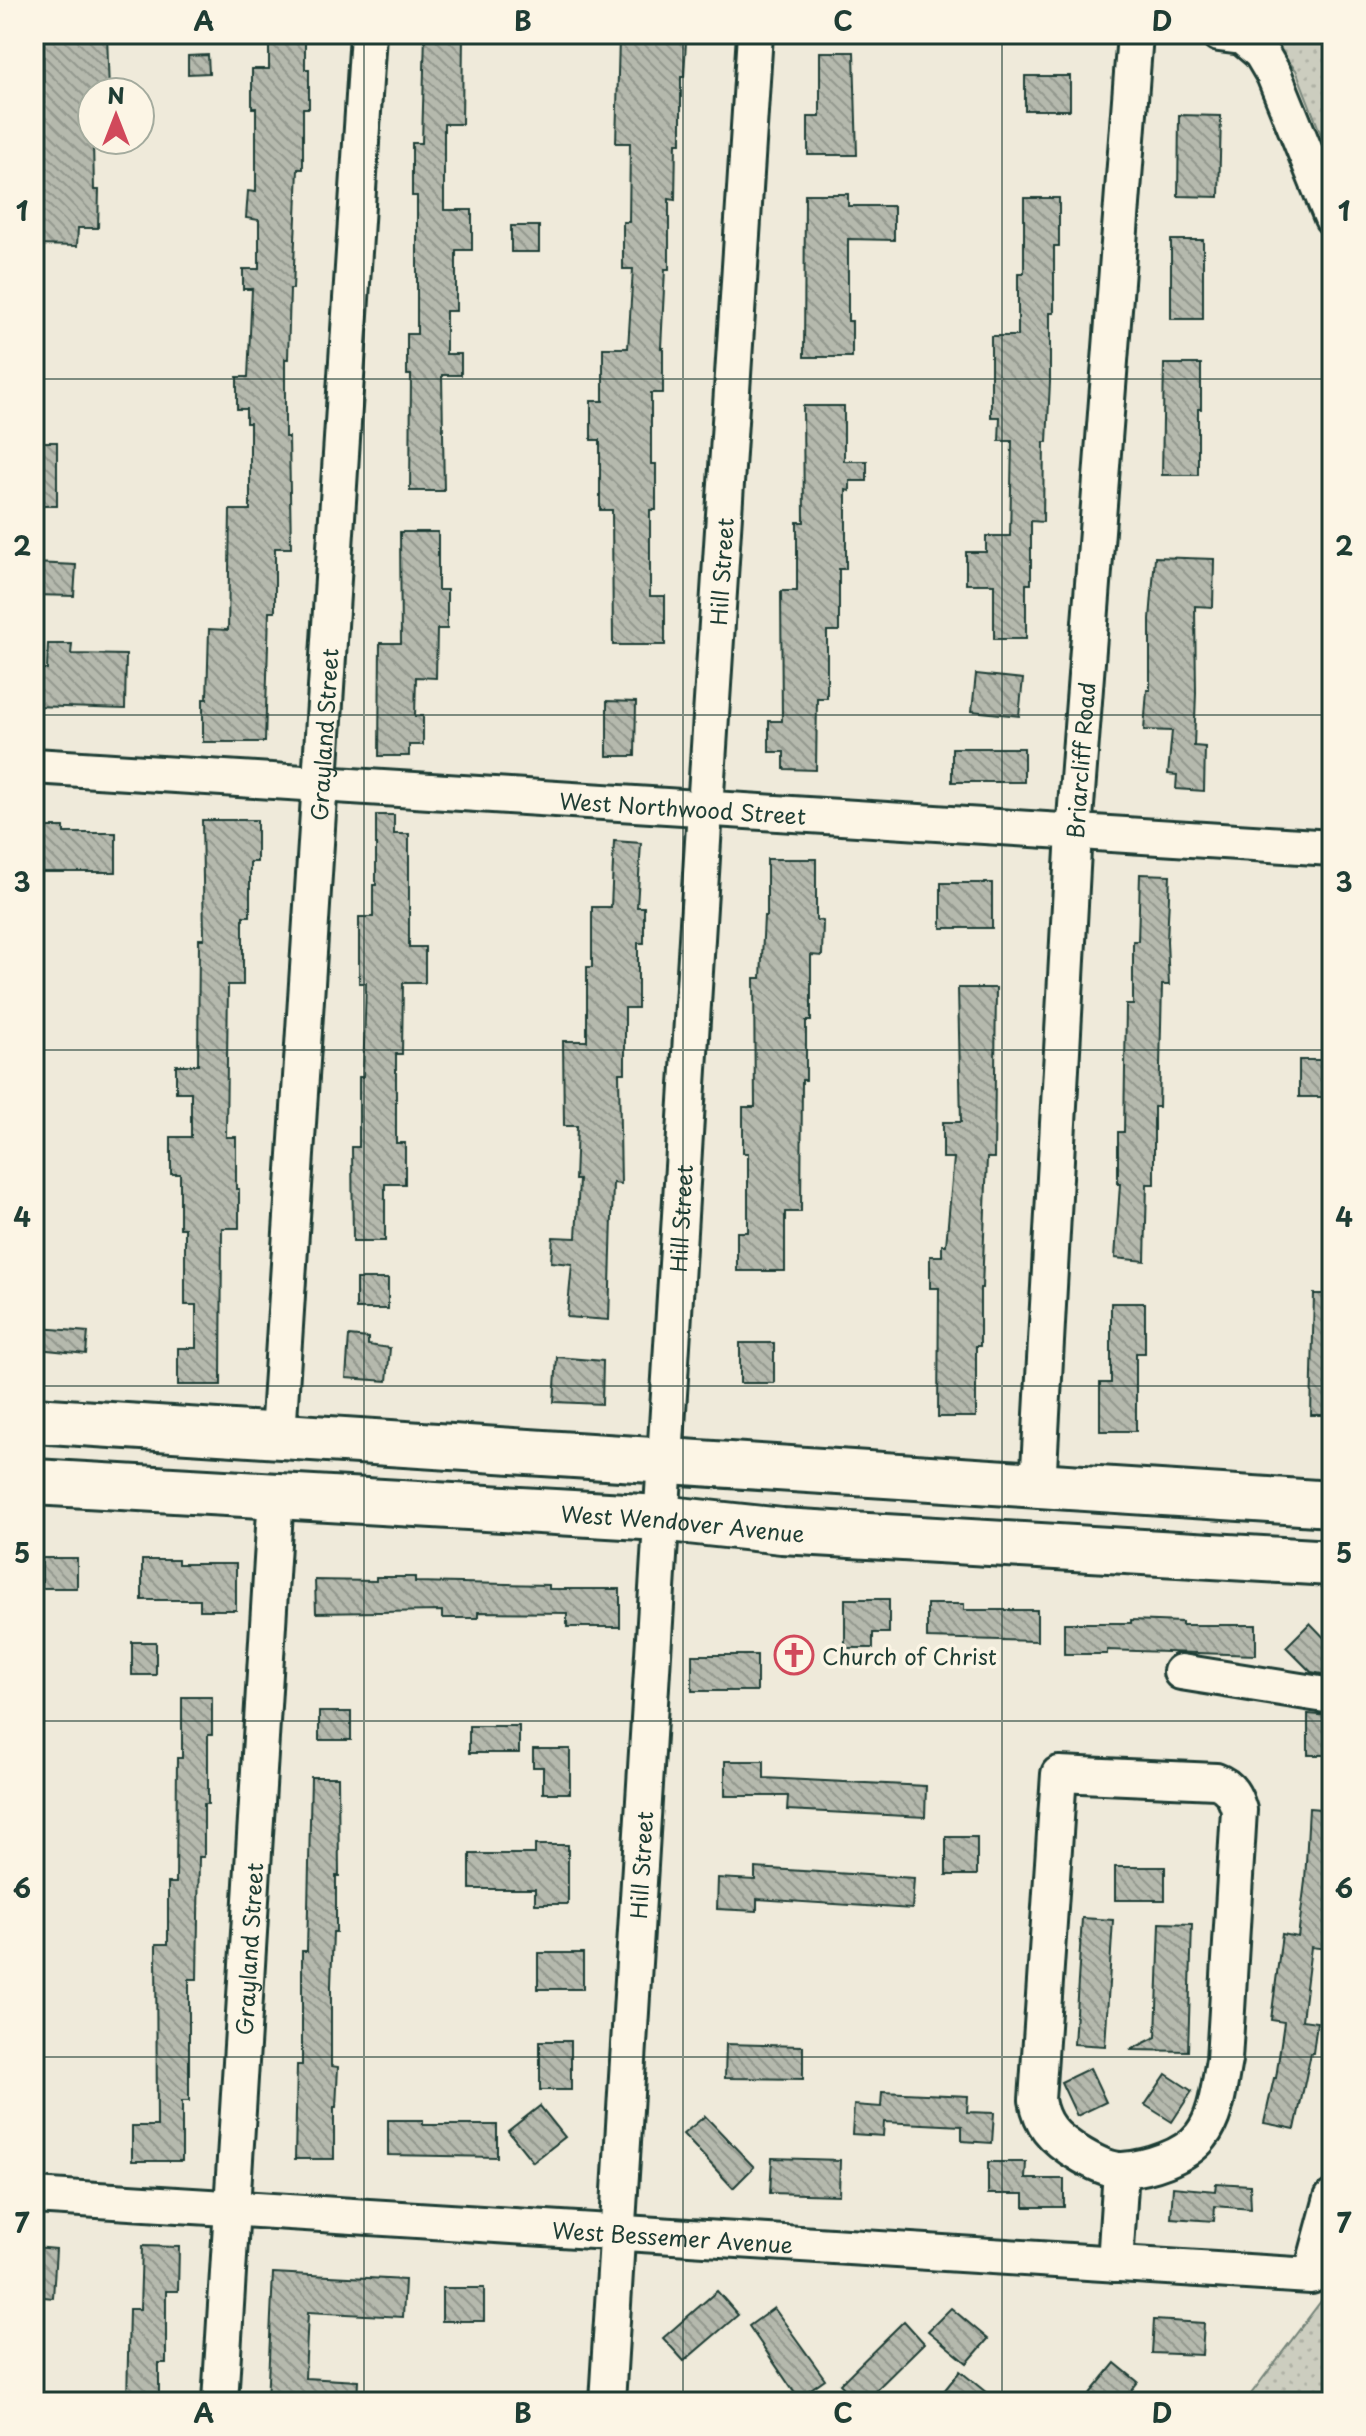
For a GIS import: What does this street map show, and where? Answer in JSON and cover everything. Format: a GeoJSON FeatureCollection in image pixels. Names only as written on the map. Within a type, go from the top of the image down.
{"type":"FeatureCollection","features":[{"type":"Feature","properties":{"kind":"highway"},"geometry":{"type":"LineString","coordinates":[[34,1420],[1332,1504]]}},
{"type":"Feature","properties":{"kind":"highway"},"geometry":{"type":"LineString","coordinates":[[128,1486],[219,1466],[253,1464],[268,1458],[278,1435]]}},
{"type":"Feature","properties":{"kind":"highway","name":"West Wendover Avenue"},"geometry":{"type":"LineString","coordinates":[[34,1482],[660,1518],[782,1531],[1332,1563]]}},
{"type":"Feature","properties":{"kind":"street","name":"Grayland Street"},"geometry":{"type":"LineString","coordinates":[[278,1435],[368,34]]}},
{"type":"Feature","properties":{"kind":"street","name":"Hill Street"},"geometry":{"type":"LineString","coordinates":[[607,2402],[755,34]]}},
{"type":"Feature","properties":{"kind":"street","name":"Briarcliff Road"},"geometry":{"type":"LineString","coordinates":[[1038,1487],[1074,832],[1135,34]]}},
{"type":"Feature","properties":{"kind":"street"},"geometry":{"type":"LineString","coordinates":[[1219,34],[1242,37],[1261,53],[1274,75],[1332,218]]}},
{"type":"Feature","properties":{"kind":"street","name":"West Northwood Street"},"geometry":{"type":"LineString","coordinates":[[34,766],[1332,848]]}},
{"type":"Feature","properties":{"kind":"street","name":"Grayland Street"},"geometry":{"type":"LineString","coordinates":[[220,2402],[276,1495]]}},
{"type":"Feature","properties":{"kind":"street"},"geometry":{"type":"LineString","coordinates":[[1181,1672],[1332,1696]]}},
{"type":"Feature","properties":{"kind":"street"},"geometry":{"type":"LineString","coordinates":[[1059,1774],[1216,1781],[1225,1784],[1235,1796],[1239,1810],[1224,2060],[1217,2099],[1201,2137],[1188,2148],[1165,2160],[1121,2170],[1085,2157],[1070,2147],[1049,2129],[1037,2100],[1059,1774]]}},
{"type":"Feature","properties":{"kind":"street"},"geometry":{"type":"LineString","coordinates":[[1115,2264],[1121,2170]]}},
{"type":"Feature","properties":{"kind":"street","name":"West Bessemer Avenue"},"geometry":{"type":"LineString","coordinates":[[34,2196],[1311,2276],[1332,2198]]}},
{"type":"Feature","properties":{"kind":"shaded area"},"geometry":{"type":"Polygon","coordinates":[[[1265,34],[1332,34],[1332,163],[1296,70],[1265,34]]]}},
{"type":"Feature","properties":{"kind":"shaded area"},"geometry":{"type":"Polygon","coordinates":[[[1332,2268],[1332,2402],[1245,2402],[1321,2301],[1332,2268]]]}},
{"type":"Feature","properties":{"kind":"building"},"geometry":{"type":"Polygon","coordinates":[[[43,34],[107,34],[108,76],[76,76],[76,156],[93,156],[94,190],[99,190],[98,228],[78,228],[77,246],[35,245],[40,116],[44,116],[43,34]]]}},
{"type":"Feature","properties":{"kind":"building"},"geometry":{"type":"Polygon","coordinates":[[[269,34],[305,34],[305,69],[309,69],[309,108],[303,108],[303,169],[298,169],[293,289],[290,289],[288,359],[285,359],[285,437],[289,437],[291,548],[275,548],[275,612],[269,612],[265,742],[203,742],[209,629],[228,630],[230,510],[250,510],[250,423],[246,423],[246,409],[237,409],[237,377],[248,377],[252,289],[243,289],[243,269],[259,269],[259,220],[246,218],[248,191],[256,192],[256,108],[252,108],[252,69],[269,69],[269,34]]]}},
{"type":"Feature","properties":{"kind":"building"},"geometry":{"type":"Polygon","coordinates":[[[425,34],[463,34],[462,124],[444,124],[444,210],[472,210],[472,250],[456,250],[456,311],[446,311],[446,354],[461,354],[461,375],[442,375],[444,491],[410,491],[411,375],[407,375],[407,334],[417,334],[417,196],[412,196],[412,143],[422,143],[425,34]]]}},
{"type":"Feature","properties":{"kind":"building"},"geometry":{"type":"Polygon","coordinates":[[[619,39],[686,41],[684,77],[681,77],[681,143],[676,143],[675,200],[669,199],[669,269],[665,269],[661,348],[663,393],[651,393],[651,464],[656,464],[656,510],[650,510],[650,596],[665,596],[665,645],[613,645],[612,510],[600,510],[600,440],[591,440],[591,401],[603,401],[603,348],[628,348],[633,269],[623,269],[623,222],[629,222],[630,143],[616,143],[619,39]]]}},
{"type":"Feature","properties":{"kind":"building"},"geometry":{"type":"Polygon","coordinates":[[[820,52],[854,52],[857,155],[808,155],[808,117],[820,117],[820,52]]]}},
{"type":"Feature","properties":{"kind":"building"},"geometry":{"type":"Polygon","coordinates":[[[208,55],[209,73],[188,74],[188,56],[208,55]]]}},
{"type":"Feature","properties":{"kind":"building"},"geometry":{"type":"Polygon","coordinates":[[[1025,76],[1070,76],[1070,110],[1025,110],[1025,76]]]}},
{"type":"Feature","properties":{"kind":"building"},"geometry":{"type":"Polygon","coordinates":[[[1179,115],[1221,116],[1219,197],[1178,196],[1179,115]]]}},
{"type":"Feature","properties":{"kind":"building"},"geometry":{"type":"Polygon","coordinates":[[[805,194],[848,194],[848,206],[894,206],[894,240],[848,239],[848,321],[852,321],[852,357],[804,357],[805,194]]]}},
{"type":"Feature","properties":{"kind":"building"},"geometry":{"type":"Polygon","coordinates":[[[1024,198],[1059,198],[1059,246],[1054,246],[1054,313],[1050,313],[1043,522],[1031,521],[1031,584],[1026,584],[1026,639],[994,639],[994,584],[966,584],[966,552],[986,552],[986,536],[1010,536],[1012,441],[999,441],[1000,417],[991,417],[991,336],[1018,336],[1018,273],[1024,273],[1024,198]]]}},
{"type":"Feature","properties":{"kind":"building"},"geometry":{"type":"Polygon","coordinates":[[[511,226],[539,226],[539,252],[511,252],[511,226]]]}},
{"type":"Feature","properties":{"kind":"building"},"geometry":{"type":"Polygon","coordinates":[[[1171,240],[1203,240],[1203,319],[1171,319],[1171,240]]]}},
{"type":"Feature","properties":{"kind":"building"},"geometry":{"type":"Polygon","coordinates":[[[1164,364],[1201,364],[1198,475],[1162,475],[1164,364]]]}},
{"type":"Feature","properties":{"kind":"building"},"geometry":{"type":"Polygon","coordinates":[[[803,406],[844,406],[844,461],[867,461],[867,481],[850,481],[850,491],[846,490],[846,569],[839,569],[839,631],[827,631],[827,698],[817,698],[816,770],[784,769],[784,752],[769,752],[769,721],[782,721],[781,591],[797,591],[797,522],[804,522],[803,406]]]}},
{"type":"Feature","properties":{"kind":"building"},"geometry":{"type":"Polygon","coordinates":[[[34,442],[57,442],[57,506],[34,506],[34,442]]]}},
{"type":"Feature","properties":{"kind":"building"},"geometry":{"type":"Polygon","coordinates":[[[400,532],[438,532],[438,590],[447,590],[447,629],[437,629],[436,678],[416,677],[415,716],[423,716],[423,745],[409,745],[409,756],[379,756],[380,643],[401,643],[400,532]]]}},
{"type":"Feature","properties":{"kind":"building"},"geometry":{"type":"Polygon","coordinates":[[[1155,557],[1214,559],[1213,607],[1195,606],[1194,746],[1205,747],[1204,791],[1176,789],[1177,775],[1168,774],[1172,731],[1144,730],[1147,690],[1150,690],[1150,619],[1155,557]]]}},
{"type":"Feature","properties":{"kind":"building"},"geometry":{"type":"Polygon","coordinates":[[[34,563],[76,565],[74,596],[34,595],[34,563]]]}},
{"type":"Feature","properties":{"kind":"building"},"geometry":{"type":"Polygon","coordinates":[[[48,644],[72,644],[71,654],[126,655],[125,709],[34,706],[34,669],[47,669],[48,644]]]}},
{"type":"Feature","properties":{"kind":"building"},"geometry":{"type":"Polygon","coordinates":[[[976,674],[1023,679],[1019,716],[972,711],[976,674]]]}},
{"type":"Feature","properties":{"kind":"building"},"geometry":{"type":"Polygon","coordinates":[[[607,701],[636,702],[635,756],[607,756],[607,701]]]}},
{"type":"Feature","properties":{"kind":"building"},"geometry":{"type":"Polygon","coordinates":[[[952,748],[1024,748],[1024,782],[952,782],[952,748]]]}},
{"type":"Feature","properties":{"kind":"building"},"geometry":{"type":"Polygon","coordinates":[[[376,815],[394,815],[394,834],[409,834],[409,947],[425,947],[425,983],[403,983],[402,1054],[396,1054],[396,1143],[405,1143],[405,1184],[385,1184],[385,1241],[353,1241],[352,1147],[359,1147],[359,1077],[363,1077],[366,983],[359,983],[359,917],[373,917],[376,815]]]}},
{"type":"Feature","properties":{"kind":"building"},"geometry":{"type":"Polygon","coordinates":[[[202,820],[257,820],[257,862],[250,862],[250,916],[243,916],[243,985],[228,985],[226,1137],[236,1137],[239,1228],[222,1228],[221,1385],[178,1385],[178,1348],[196,1348],[196,1305],[185,1305],[185,1228],[180,1228],[180,1174],[171,1174],[171,1137],[191,1137],[191,1092],[176,1092],[176,1065],[198,1065],[199,939],[204,939],[202,820]]]}},
{"type":"Feature","properties":{"kind":"building"},"geometry":{"type":"Polygon","coordinates":[[[34,827],[64,827],[64,833],[116,833],[116,872],[34,872],[34,827]]]}},
{"type":"Feature","properties":{"kind":"building"},"geometry":{"type":"Polygon","coordinates":[[[614,841],[641,843],[637,907],[644,907],[644,943],[638,943],[638,1008],[625,1008],[625,1073],[619,1073],[621,1184],[613,1183],[609,1320],[567,1317],[572,1264],[551,1262],[553,1237],[576,1238],[579,1180],[575,1180],[577,1126],[564,1126],[563,1041],[587,1041],[587,967],[592,967],[592,907],[611,907],[614,841]]]}},
{"type":"Feature","properties":{"kind":"building"},"geometry":{"type":"Polygon","coordinates":[[[767,859],[816,859],[816,920],[823,921],[822,956],[811,955],[811,1021],[806,1021],[806,1080],[802,1080],[801,1212],[785,1212],[785,1271],[737,1271],[737,1232],[748,1232],[748,1153],[743,1153],[743,1107],[755,1107],[754,978],[761,978],[764,916],[767,916],[767,859]]]}},
{"type":"Feature","properties":{"kind":"building"},"geometry":{"type":"Polygon","coordinates":[[[1140,874],[1170,875],[1169,985],[1162,985],[1159,1107],[1154,1107],[1154,1184],[1147,1184],[1145,1261],[1115,1258],[1120,1184],[1118,1132],[1124,1132],[1126,1005],[1133,1005],[1133,941],[1138,941],[1140,874]]]}},
{"type":"Feature","properties":{"kind":"building"},"geometry":{"type":"Polygon","coordinates":[[[941,883],[992,883],[992,928],[941,928],[941,883]]]}},
{"type":"Feature","properties":{"kind":"building"},"geometry":{"type":"Polygon","coordinates":[[[958,988],[996,988],[994,1158],[987,1158],[980,1346],[976,1346],[976,1417],[938,1417],[939,1288],[930,1288],[930,1256],[942,1256],[942,1245],[946,1245],[954,1158],[943,1158],[943,1122],[961,1122],[958,988]]]}},
{"type":"Feature","properties":{"kind":"building"},"geometry":{"type":"Polygon","coordinates":[[[1299,1060],[1332,1060],[1332,1097],[1299,1097],[1299,1060]]]}},
{"type":"Feature","properties":{"kind":"building"},"geometry":{"type":"Polygon","coordinates":[[[356,1279],[388,1279],[388,1309],[356,1309],[356,1279]]]}},
{"type":"Feature","properties":{"kind":"building"},"geometry":{"type":"Polygon","coordinates":[[[1314,1294],[1332,1294],[1332,1415],[1311,1415],[1314,1294]]]}},
{"type":"Feature","properties":{"kind":"building"},"geometry":{"type":"Polygon","coordinates":[[[1111,1303],[1145,1303],[1145,1353],[1136,1353],[1136,1431],[1100,1431],[1100,1383],[1111,1383],[1111,1303]]]}},
{"type":"Feature","properties":{"kind":"building"},"geometry":{"type":"Polygon","coordinates":[[[40,1328],[88,1332],[86,1354],[38,1349],[40,1328]]]}},
{"type":"Feature","properties":{"kind":"building"},"geometry":{"type":"Polygon","coordinates":[[[349,1336],[368,1338],[368,1345],[390,1348],[387,1381],[346,1378],[349,1336]]]}},
{"type":"Feature","properties":{"kind":"building"},"geometry":{"type":"Polygon","coordinates":[[[740,1343],[774,1343],[774,1383],[740,1383],[740,1343]]]}},
{"type":"Feature","properties":{"kind":"building"},"geometry":{"type":"Polygon","coordinates":[[[557,1357],[603,1361],[602,1404],[554,1402],[557,1357]]]}},
{"type":"Feature","properties":{"kind":"building"},"geometry":{"type":"Polygon","coordinates":[[[42,1558],[77,1558],[77,1588],[42,1588],[42,1558]]]}},
{"type":"Feature","properties":{"kind":"building"},"geometry":{"type":"Polygon","coordinates":[[[142,1560],[178,1560],[178,1564],[236,1564],[236,1610],[200,1610],[200,1600],[142,1600],[142,1560]]]}},
{"type":"Feature","properties":{"kind":"building"},"geometry":{"type":"Polygon","coordinates":[[[376,1577],[415,1577],[415,1582],[549,1585],[549,1589],[620,1589],[620,1627],[567,1627],[567,1613],[478,1612],[478,1618],[442,1618],[442,1611],[316,1613],[315,1580],[376,1581],[376,1577]]]}},
{"type":"Feature","properties":{"kind":"building"},"geometry":{"type":"Polygon","coordinates":[[[845,1599],[889,1599],[889,1633],[873,1633],[873,1648],[845,1648],[845,1599]]]}},
{"type":"Feature","properties":{"kind":"building"},"geometry":{"type":"Polygon","coordinates":[[[927,1604],[964,1604],[964,1610],[1037,1610],[1037,1641],[927,1638],[927,1604]]]}},
{"type":"Feature","properties":{"kind":"building"},"geometry":{"type":"Polygon","coordinates":[[[1131,1620],[1182,1622],[1182,1625],[1256,1625],[1256,1655],[1107,1650],[1107,1654],[1064,1654],[1064,1623],[1131,1623],[1131,1620]]]}},
{"type":"Feature","properties":{"kind":"building"},"geometry":{"type":"Polygon","coordinates":[[[1310,1623],[1332,1646],[1332,1672],[1328,1675],[1311,1672],[1286,1647],[1310,1623]]]}},
{"type":"Feature","properties":{"kind":"building"},"geometry":{"type":"Polygon","coordinates":[[[132,1642],[156,1642],[156,1675],[132,1675],[132,1642]]]}},
{"type":"Feature","properties":{"kind":"building"},"geometry":{"type":"Polygon","coordinates":[[[692,1655],[757,1655],[757,1691],[692,1691],[692,1655]]]}},
{"type":"Feature","properties":{"kind":"building"},"geometry":{"type":"Polygon","coordinates":[[[182,1697],[212,1697],[212,1735],[208,1735],[208,1804],[204,1804],[204,1857],[199,1857],[197,1979],[189,1979],[189,2101],[182,2101],[182,2161],[132,2161],[132,2126],[157,2126],[156,1944],[168,1944],[168,1883],[176,1883],[177,1758],[182,1758],[182,1697]]]}},
{"type":"Feature","properties":{"kind":"building"},"geometry":{"type":"Polygon","coordinates":[[[319,1712],[351,1712],[351,1740],[319,1740],[319,1712]]]}},
{"type":"Feature","properties":{"kind":"building"},"geometry":{"type":"Polygon","coordinates":[[[1308,1714],[1332,1716],[1332,1755],[1308,1755],[1308,1714]]]}},
{"type":"Feature","properties":{"kind":"building"},"geometry":{"type":"Polygon","coordinates":[[[469,1726],[519,1726],[519,1753],[469,1753],[469,1726]]]}},
{"type":"Feature","properties":{"kind":"building"},"geometry":{"type":"Polygon","coordinates":[[[533,1749],[570,1749],[570,1793],[543,1793],[543,1767],[533,1767],[533,1749]]]}},
{"type":"Feature","properties":{"kind":"building"},"geometry":{"type":"Polygon","coordinates":[[[725,1761],[764,1761],[764,1778],[926,1786],[925,1817],[787,1810],[788,1796],[725,1796],[725,1761]]]}},
{"type":"Feature","properties":{"kind":"building"},"geometry":{"type":"Polygon","coordinates":[[[311,1777],[338,1777],[339,1876],[336,1876],[336,1932],[333,1932],[331,1986],[331,2066],[338,2067],[334,2159],[295,2159],[297,2065],[302,2065],[302,1951],[307,1951],[311,1777]]]}},
{"type":"Feature","properties":{"kind":"building"},"geometry":{"type":"Polygon","coordinates":[[[1309,1808],[1332,1810],[1332,1908],[1327,1949],[1311,1947],[1302,2020],[1317,2022],[1295,2129],[1264,2123],[1276,2078],[1284,2022],[1271,2020],[1282,1934],[1298,1937],[1309,1808]]]}},
{"type":"Feature","properties":{"kind":"building"},"geometry":{"type":"Polygon","coordinates":[[[946,1837],[977,1837],[977,1875],[946,1875],[946,1837]]]}},
{"type":"Feature","properties":{"kind":"building"},"geometry":{"type":"Polygon","coordinates":[[[535,1845],[568,1845],[568,1904],[535,1904],[535,1889],[470,1889],[470,1854],[535,1854],[535,1845]]]}},
{"type":"Feature","properties":{"kind":"building"},"geometry":{"type":"Polygon","coordinates":[[[1115,1867],[1165,1867],[1165,1900],[1115,1900],[1115,1867]]]}},
{"type":"Feature","properties":{"kind":"building"},"geometry":{"type":"Polygon","coordinates":[[[755,1868],[914,1878],[912,1909],[757,1899],[757,1911],[717,1909],[718,1878],[755,1880],[755,1868]]]}},
{"type":"Feature","properties":{"kind":"building"},"geometry":{"type":"Polygon","coordinates":[[[1082,1918],[1113,1920],[1105,2046],[1074,2044],[1082,1918]]]}},
{"type":"Feature","properties":{"kind":"building"},"geometry":{"type":"Polygon","coordinates":[[[1160,1923],[1192,1924],[1188,2051],[1130,2050],[1156,2037],[1160,1923]]]}},
{"type":"Feature","properties":{"kind":"building"},"geometry":{"type":"Polygon","coordinates":[[[538,1953],[583,1953],[583,1989],[538,1989],[538,1953]]]}},
{"type":"Feature","properties":{"kind":"building"},"geometry":{"type":"Polygon","coordinates":[[[540,2041],[571,2041],[571,2090],[540,2090],[540,2041]]]}},
{"type":"Feature","properties":{"kind":"building"},"geometry":{"type":"Polygon","coordinates":[[[726,2044],[803,2046],[803,2079],[725,2078],[726,2044]]]}},
{"type":"Feature","properties":{"kind":"building"},"geometry":{"type":"Polygon","coordinates":[[[1090,2068],[1106,2102],[1077,2116],[1061,2082],[1090,2068]]]}},
{"type":"Feature","properties":{"kind":"building"},"geometry":{"type":"Polygon","coordinates":[[[1166,2074],[1192,2091],[1172,2122],[1145,2105],[1166,2074]]]}},
{"type":"Feature","properties":{"kind":"building"},"geometry":{"type":"Polygon","coordinates":[[[882,2092],[968,2096],[967,2112],[994,2113],[992,2143],[962,2141],[962,2126],[884,2122],[883,2136],[852,2134],[854,2105],[881,2107],[882,2092]]]}},
{"type":"Feature","properties":{"kind":"building"},"geometry":{"type":"Polygon","coordinates":[[[540,2106],[565,2137],[533,2162],[508,2131],[540,2106]]]}},
{"type":"Feature","properties":{"kind":"building"},"geometry":{"type":"Polygon","coordinates":[[[705,2116],[754,2167],[733,2188],[683,2134],[705,2116]]]}},
{"type":"Feature","properties":{"kind":"building"},"geometry":{"type":"Polygon","coordinates":[[[388,2120],[423,2120],[423,2125],[497,2125],[497,2157],[388,2155],[388,2120]]]}},
{"type":"Feature","properties":{"kind":"building"},"geometry":{"type":"Polygon","coordinates":[[[772,2158],[840,2160],[839,2195],[770,2193],[772,2158]]]}},
{"type":"Feature","properties":{"kind":"building"},"geometry":{"type":"Polygon","coordinates":[[[988,2162],[1026,2162],[1025,2179],[1064,2179],[1064,2207],[1024,2207],[1024,2194],[988,2194],[988,2162]]]}},
{"type":"Feature","properties":{"kind":"building"},"geometry":{"type":"Polygon","coordinates":[[[1216,2183],[1250,2185],[1251,2209],[1215,2206],[1214,2221],[1171,2218],[1173,2187],[1215,2191],[1216,2183]]]}},
{"type":"Feature","properties":{"kind":"building"},"geometry":{"type":"Polygon","coordinates":[[[142,2246],[179,2247],[178,2291],[166,2291],[166,2363],[159,2363],[159,2402],[127,2402],[129,2309],[140,2309],[142,2246]]]}},
{"type":"Feature","properties":{"kind":"building"},"geometry":{"type":"Polygon","coordinates":[[[34,2247],[56,2249],[53,2298],[34,2296],[34,2247]]]}},
{"type":"Feature","properties":{"kind":"building"},"geometry":{"type":"Polygon","coordinates":[[[273,2273],[405,2280],[403,2317],[308,2312],[305,2378],[358,2381],[357,2402],[267,2402],[273,2273]]]}},
{"type":"Feature","properties":{"kind":"building"},"geometry":{"type":"Polygon","coordinates":[[[442,2288],[484,2288],[484,2321],[442,2321],[442,2288]]]}},
{"type":"Feature","properties":{"kind":"building"},"geometry":{"type":"Polygon","coordinates":[[[717,2291],[738,2315],[684,2361],[663,2338],[717,2291]]]}},
{"type":"Feature","properties":{"kind":"building"},"geometry":{"type":"Polygon","coordinates":[[[774,2308],[825,2379],[798,2398],[749,2326],[774,2308]]]}},
{"type":"Feature","properties":{"kind":"building"},"geometry":{"type":"Polygon","coordinates":[[[951,2308],[988,2339],[967,2363],[928,2331],[951,2308]]]}},
{"type":"Feature","properties":{"kind":"building"},"geometry":{"type":"Polygon","coordinates":[[[1154,2320],[1204,2323],[1202,2355],[1152,2353],[1154,2320]]]}},
{"type":"Feature","properties":{"kind":"building"},"geometry":{"type":"Polygon","coordinates":[[[904,2321],[924,2343],[864,2402],[858,2402],[840,2384],[904,2321]]]}},
{"type":"Feature","properties":{"kind":"building"},"geometry":{"type":"Polygon","coordinates":[[[1115,2363],[1138,2382],[1122,2402],[1083,2402],[1115,2363]]]}},
{"type":"Feature","properties":{"kind":"building"},"geometry":{"type":"Polygon","coordinates":[[[960,2371],[998,2402],[935,2402],[960,2371]]]}},
{"type":"Feature","properties":{"kind":"place","name":"Church of Christ"},"geometry":{"type":"Point","coordinates":[794,1655]}}]}
